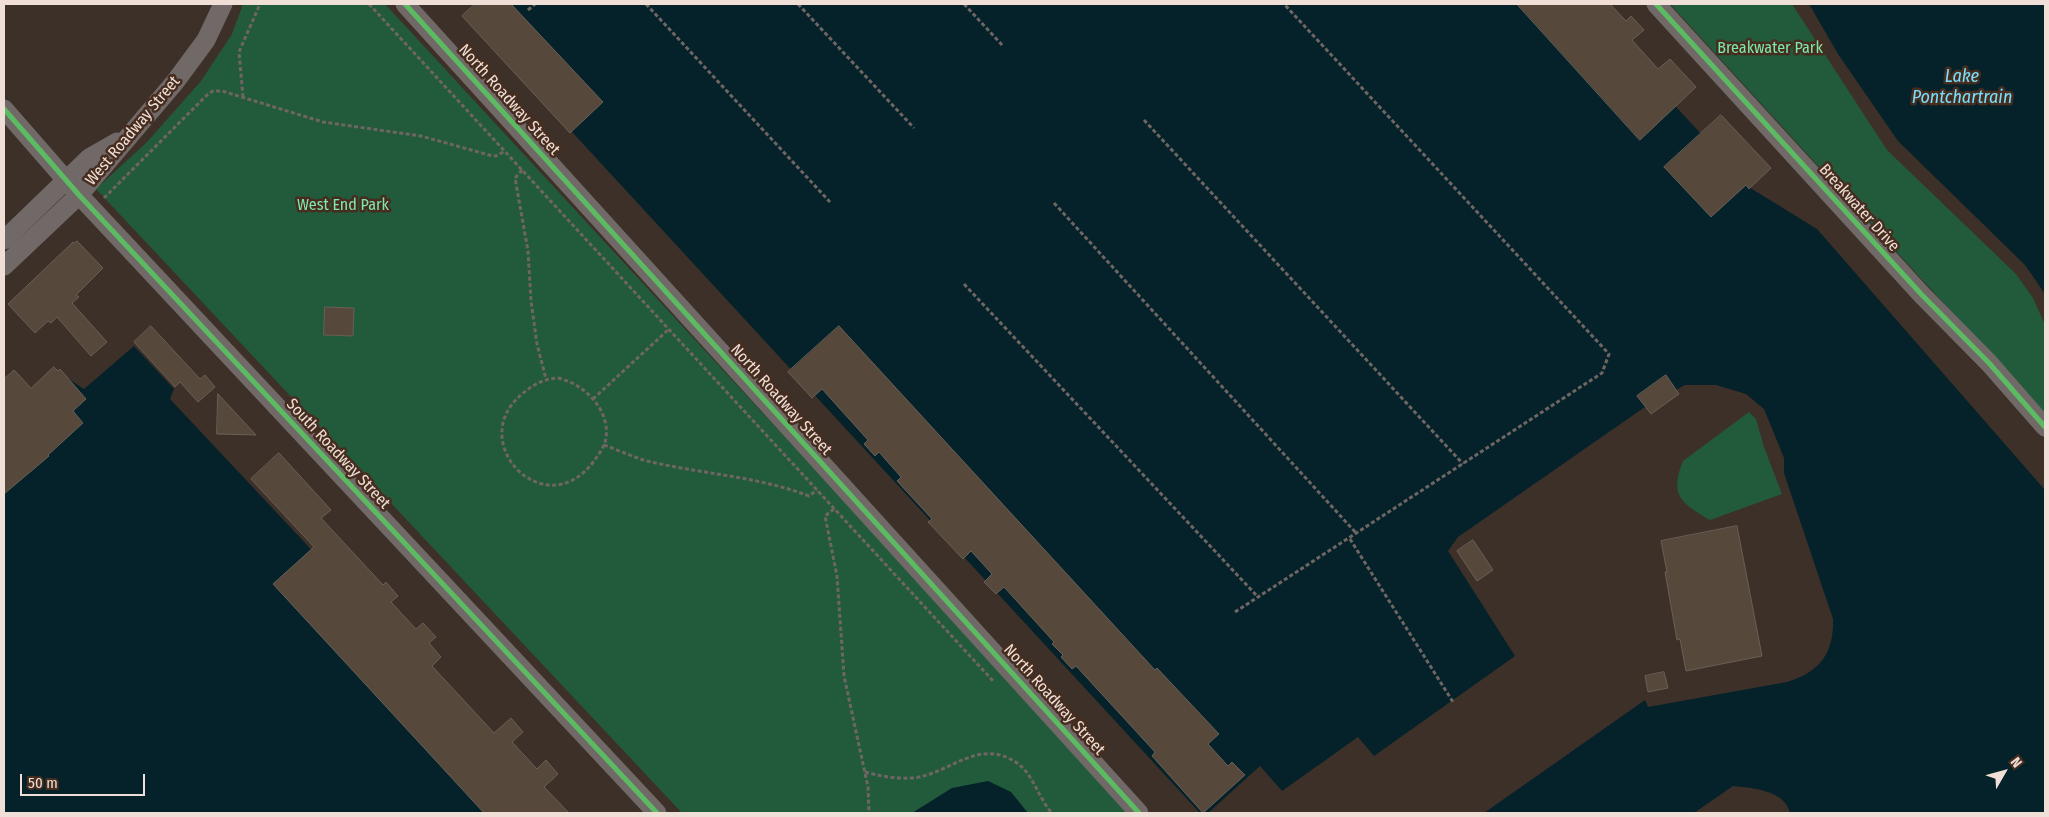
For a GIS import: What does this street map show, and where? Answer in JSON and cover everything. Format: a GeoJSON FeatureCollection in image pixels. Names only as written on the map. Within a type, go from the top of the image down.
{"type":"FeatureCollection","features":[{"type":"Feature","properties":{"kind":"street","name":"West Roadway Street"},"geometry":{"type":"LineString","coordinates":[[4,266],[79,195],[193,59],[206,40],[223,4]]}},
{"type":"Feature","properties":{"kind":"street","name":"North Roadway Street"},"geometry":{"type":"LineString","coordinates":[[405,4],[1139,813]]}},
{"type":"Feature","properties":{"kind":"street","name":"Breakwater Drive"},"geometry":{"type":"LineString","coordinates":[[1656,4],[1922,295],[1989,363],[2045,427]]}},
{"type":"Feature","properties":{"kind":"street","name":"South Roadway Street"},"geometry":{"type":"LineString","coordinates":[[4,109],[66,181],[657,813]]}},
{"type":"Feature","properties":{"kind":"street"},"geometry":{"type":"LineString","coordinates":[[4,240],[89,158],[131,133]]}},
{"type":"Feature","properties":{"kind":"path"},"geometry":{"type":"LineString","coordinates":[[243,97],[239,52],[260,4]]}},
{"type":"Feature","properties":{"kind":"path"},"geometry":{"type":"LineString","coordinates":[[369,4],[995,683]]}},
{"type":"Feature","properties":{"kind":"path"},"geometry":{"type":"LineString","coordinates":[[528,10],[535,4]]}},
{"type":"Feature","properties":{"kind":"path"},"geometry":{"type":"LineString","coordinates":[[646,4],[830,202]]}},
{"type":"Feature","properties":{"kind":"path"},"geometry":{"type":"LineString","coordinates":[[798,4],[914,128]]}},
{"type":"Feature","properties":{"kind":"path"},"geometry":{"type":"LineString","coordinates":[[964,4],[1003,46]]}},
{"type":"Feature","properties":{"kind":"path"},"geometry":{"type":"LineString","coordinates":[[1235,612],[1602,373],[1609,354],[1284,4]]}},
{"type":"Feature","properties":{"kind":"path"},"geometry":{"type":"LineString","coordinates":[[92,209],[213,91],[222,91],[323,122],[421,136],[488,155],[496,156],[504,151]]}},
{"type":"Feature","properties":{"kind":"path"},"geometry":{"type":"LineString","coordinates":[[1144,120],[1463,464]]}},
{"type":"Feature","properties":{"kind":"path"},"geometry":{"type":"LineString","coordinates":[[522,170],[515,178],[528,251],[531,301],[537,344],[546,379]]}},
{"type":"Feature","properties":{"kind":"path"},"geometry":{"type":"LineString","coordinates":[[1054,203],[1357,534]]}},
{"type":"Feature","properties":{"kind":"path"},"geometry":{"type":"LineString","coordinates":[[964,284],[1258,598]]}},
{"type":"Feature","properties":{"kind":"path"},"geometry":{"type":"LineString","coordinates":[[593,400],[669,329]]}},
{"type":"Feature","properties":{"kind":"path"},"geometry":{"type":"LineString","coordinates":[[558,378],[569,381],[587,392],[593,400],[602,413],[606,425],[606,437],[604,445],[587,468],[571,481],[558,486],[538,483],[526,478],[515,468],[503,442],[502,429],[504,415],[525,391],[546,379],[558,378]]}},
{"type":"Feature","properties":{"kind":"path"},"geometry":{"type":"LineString","coordinates":[[604,445],[644,460],[755,481],[790,489],[809,496],[817,490]]}},
{"type":"Feature","properties":{"kind":"path"},"geometry":{"type":"LineString","coordinates":[[834,508],[825,516],[837,576],[842,666],[850,710],[865,772],[869,813]]}},
{"type":"Feature","properties":{"kind":"path"},"geometry":{"type":"LineString","coordinates":[[1350,538],[1453,702]]}},
{"type":"Feature","properties":{"kind":"path"},"geometry":{"type":"LineString","coordinates":[[865,772],[888,777],[911,778],[941,770],[964,758],[980,754],[998,756],[1016,763],[1025,770],[1033,781],[1043,803],[1052,813]]}},
{"type":"Feature","properties":{"kind":"green space","name":"West End Park"},"geometry":{"type":"Polygon","coordinates":[[[243,4],[385,4],[1132,813],[682,813],[96,189],[147,142],[201,81],[232,34],[243,4]]]}},
{"type":"Feature","properties":{"kind":"green space","name":"Breakwater Park"},"geometry":{"type":"Polygon","coordinates":[[[1670,4],[1792,4],[1887,150],[2016,274],[2033,298],[2045,325],[2045,414],[1670,4]]]}},
{"type":"Feature","properties":{"kind":"green space"},"geometry":{"type":"Polygon","coordinates":[[[1749,412],[1756,419],[1764,447],[1782,494],[1710,520],[1685,503],[1680,497],[1677,482],[1683,461],[1749,412]]]}},
{"type":"Feature","properties":{"kind":"water"},"geometry":{"type":"Polygon","coordinates":[[[510,4],[1581,4],[1752,189],[1817,229],[2045,490],[2045,813],[1790,813],[1782,799],[1775,795],[1758,789],[1733,786],[1694,813],[1484,813],[1645,700],[1648,707],[1787,682],[1808,673],[1816,667],[1828,651],[1833,631],[1833,619],[1784,473],[1784,458],[1764,409],[1746,394],[1716,385],[1685,385],[1642,409],[1458,537],[1448,551],[1515,656],[1374,756],[1358,737],[1282,791],[1260,766],[1208,813],[1200,813],[573,133],[510,4]]]}},
{"type":"Feature","properties":{"kind":"water","name":"Lake Pontchartrain"},"geometry":{"type":"Polygon","coordinates":[[[1809,4],[2045,4],[2045,294],[2025,265],[1898,141],[1838,54],[1809,4]]]}},
{"type":"Feature","properties":{"kind":"water"},"geometry":{"type":"Polygon","coordinates":[[[134,346],[174,389],[170,399],[307,545],[540,813],[4,813],[4,422],[58,372],[84,389],[134,346]]]}},
{"type":"Feature","properties":{"kind":"water"},"geometry":{"type":"Polygon","coordinates":[[[988,781],[1011,792],[1028,813],[912,813],[952,788],[988,781]]]}},
{"type":"Feature","properties":{"kind":"building"},"geometry":{"type":"Polygon","coordinates":[[[475,4],[511,4],[603,102],[570,133],[462,16],[475,4]]]}},
{"type":"Feature","properties":{"kind":"building"},"geometry":{"type":"Polygon","coordinates":[[[1517,4],[1610,4],[1626,21],[1631,16],[1644,30],[1632,40],[1658,69],[1670,59],[1696,87],[1640,140],[1517,4]]]}},
{"type":"Feature","properties":{"kind":"building"},"geometry":{"type":"Polygon","coordinates":[[[1721,115],[1771,168],[1749,189],[1746,185],[1711,217],[1664,167],[1721,115]]]}},
{"type":"Feature","properties":{"kind":"building"},"geometry":{"type":"Polygon","coordinates":[[[77,241],[103,268],[76,295],[79,297],[72,303],[107,342],[91,356],[57,317],[51,323],[48,321],[35,333],[8,304],[73,242],[77,241]]]}},
{"type":"Feature","properties":{"kind":"building"},"geometry":{"type":"Polygon","coordinates":[[[325,307],[354,308],[353,336],[324,335],[325,307]]]}},
{"type":"Feature","properties":{"kind":"building"},"geometry":{"type":"Polygon","coordinates":[[[151,326],[200,379],[205,375],[215,387],[198,402],[180,382],[175,387],[134,342],[151,326]]]}},
{"type":"Feature","properties":{"kind":"building"},"geometry":{"type":"Polygon","coordinates":[[[839,326],[1155,670],[1157,668],[1219,734],[1208,744],[1228,766],[1232,762],[1245,775],[1203,813],[1152,756],[1155,752],[1076,666],[1072,669],[1061,657],[1063,655],[1052,644],[1054,642],[1004,587],[996,594],[984,582],[992,574],[971,551],[963,559],[928,522],[932,519],[897,481],[901,477],[879,452],[875,456],[864,444],[868,440],[822,389],[812,398],[788,372],[839,326]]]}},
{"type":"Feature","properties":{"kind":"building"},"geometry":{"type":"Polygon","coordinates":[[[54,367],[58,371],[60,369],[86,399],[73,411],[83,423],[49,456],[4,494],[4,379],[14,370],[31,388],[54,367]]]}},
{"type":"Feature","properties":{"kind":"building"},"geometry":{"type":"Polygon","coordinates":[[[1666,375],[1679,394],[1651,414],[1637,396],[1666,375]]]}},
{"type":"Feature","properties":{"kind":"building"},"geometry":{"type":"Polygon","coordinates":[[[218,394],[256,435],[217,434],[218,394]]]}},
{"type":"Feature","properties":{"kind":"building"},"geometry":{"type":"Polygon","coordinates":[[[279,453],[331,510],[321,518],[383,585],[386,582],[398,596],[391,602],[416,629],[423,623],[436,637],[429,643],[441,657],[432,666],[494,733],[511,718],[523,732],[512,742],[537,769],[546,760],[558,774],[544,787],[569,813],[484,813],[273,584],[314,547],[251,479],[279,453]]]}},
{"type":"Feature","properties":{"kind":"building"},"geometry":{"type":"Polygon","coordinates":[[[1737,526],[1762,656],[1686,671],[1680,639],[1677,640],[1661,541],[1737,526]]]}},
{"type":"Feature","properties":{"kind":"building"},"geometry":{"type":"Polygon","coordinates":[[[1473,540],[1493,570],[1477,581],[1457,551],[1473,540]]]}},
{"type":"Feature","properties":{"kind":"building"},"geometry":{"type":"Polygon","coordinates":[[[1664,672],[1668,688],[1648,692],[1645,676],[1664,672]]]}},
{"type":"Feature","properties":{"kind":"cycle path"},"geometry":{"type":"LineString","coordinates":[[405,4],[1139,813]]}},
{"type":"Feature","properties":{"kind":"cycle path"},"geometry":{"type":"LineString","coordinates":[[1656,4],[1922,295],[1989,363],[2045,427]]}},
{"type":"Feature","properties":{"kind":"cycle path"},"geometry":{"type":"LineString","coordinates":[[4,109],[79,195],[657,813]]}}]}
